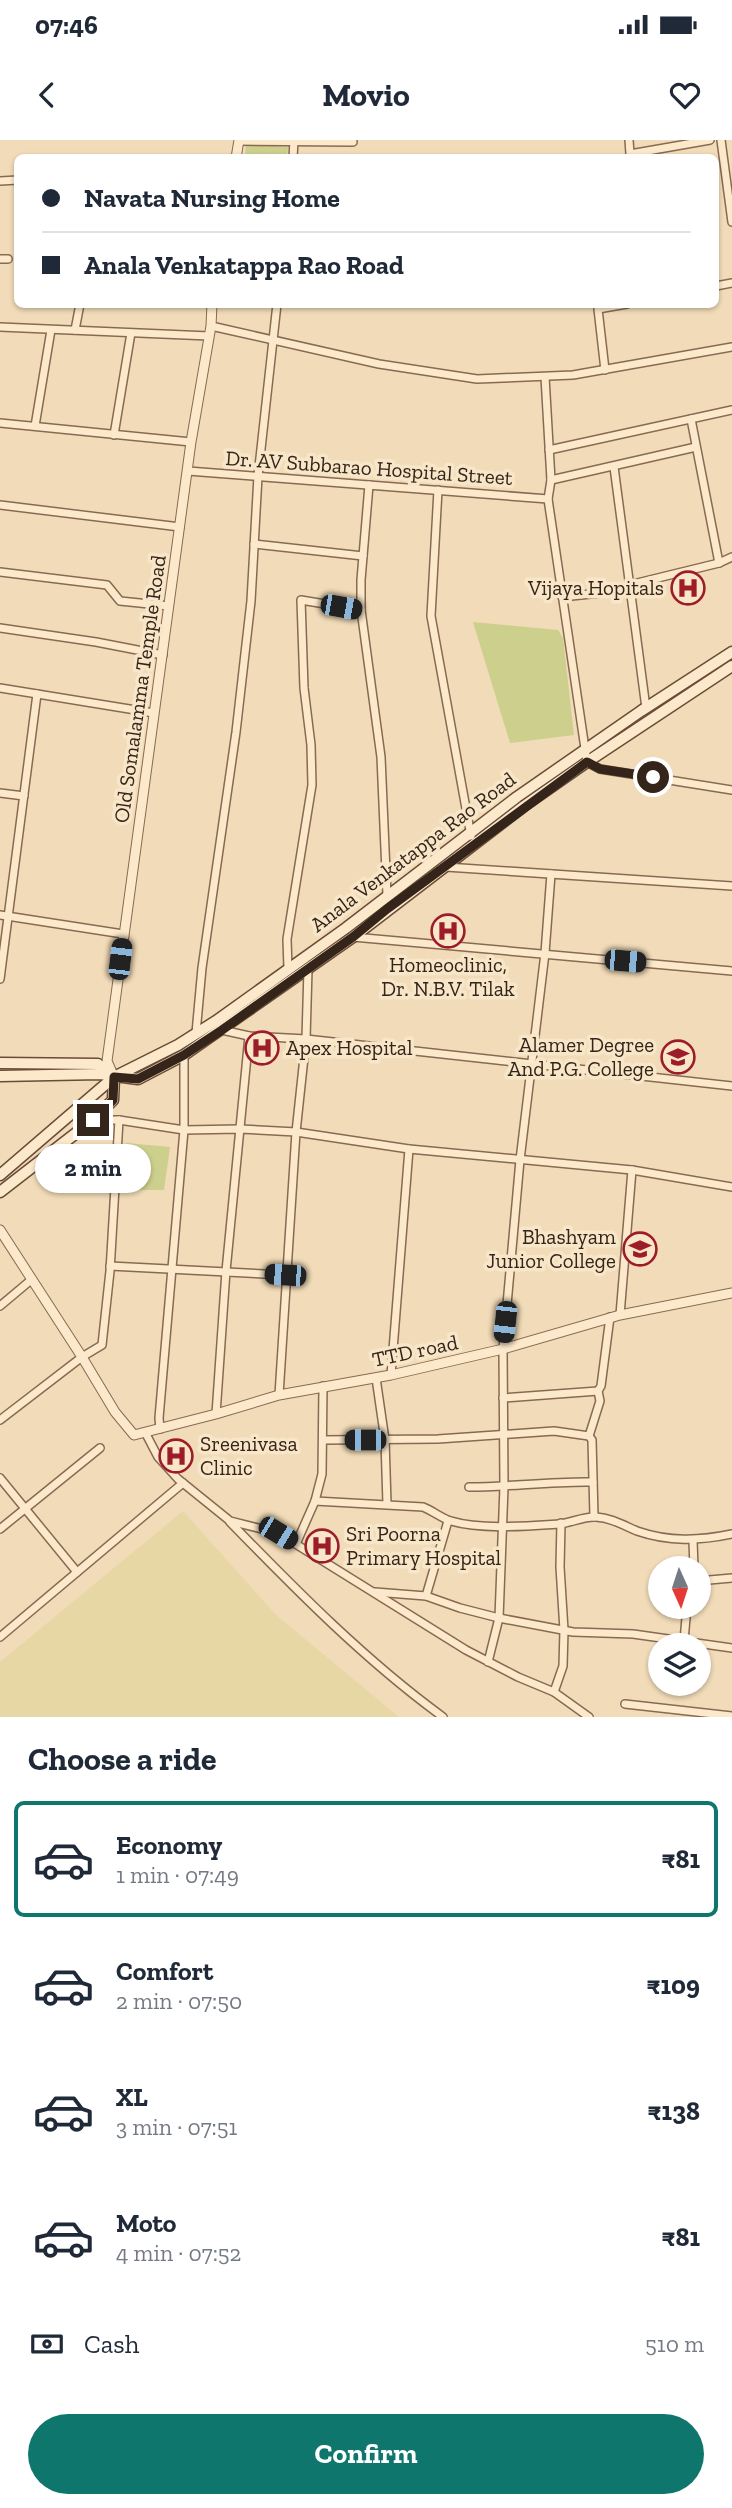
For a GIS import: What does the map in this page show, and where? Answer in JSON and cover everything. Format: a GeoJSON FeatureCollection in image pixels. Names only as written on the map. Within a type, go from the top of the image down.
{"type":"FeatureCollection","features":[{"type":"Feature","properties":{"kind":"main road","name":"Anala Venkatappa Rao Road"},"geometry":{"type":"LineString","coordinates":[[114,1077],[138,1079],[184,1055],[222,1030],[308,969],[387,895],[517,797],[732,652]]}},
{"type":"Feature","properties":{"kind":"main road","name":"Anala Venkatappa Rao Road"},"geometry":{"type":"LineString","coordinates":[[0,1175],[114,1077],[178,1045],[288,970],[387,909],[587,762],[732,666]]}},
{"type":"Feature","properties":{"kind":"main road"},"geometry":{"type":"LineString","coordinates":[[0,1063],[98,1064],[114,1077]]}},
{"type":"Feature","properties":{"kind":"main road"},"geometry":{"type":"LineString","coordinates":[[0,1076],[100,1074],[114,1077]]}},
{"type":"Feature","properties":{"kind":"main road"},"geometry":{"type":"LineString","coordinates":[[0,1192],[93,1120],[113,1100],[114,1077]]}},
{"type":"Feature","properties":{"kind":"street"},"geometry":{"type":"LineString","coordinates":[[239,140],[353,142]]}},
{"type":"Feature","properties":{"kind":"street"},"geometry":{"type":"LineString","coordinates":[[629,140],[630,154],[710,140]]}},
{"type":"Feature","properties":{"kind":"street"},"geometry":{"type":"LineString","coordinates":[[720,140],[732,222]]}},
{"type":"Feature","properties":{"kind":"street"},"geometry":{"type":"LineString","coordinates":[[75,330],[79,308]]}},
{"type":"Feature","properties":{"kind":"street","name":"Old Somalamma Temple Road"},"geometry":{"type":"LineString","coordinates":[[114,1077],[107,1061],[212,308]]}},
{"type":"Feature","properties":{"kind":"street"},"geometry":{"type":"LineString","coordinates":[[196,1033],[202,968],[236,733],[251,601],[258,476],[277,308]]}},
{"type":"Feature","properties":{"kind":"street"},"geometry":{"type":"LineString","coordinates":[[604,308],[598,309],[605,369]]}},
{"type":"Feature","properties":{"kind":"street"},"geometry":{"type":"LineString","coordinates":[[0,327],[131,333],[210,331],[273,340],[379,364],[477,380],[545,377],[732,347]]}},
{"type":"Feature","properties":{"kind":"street"},"geometry":{"type":"LineString","coordinates":[[35,426],[51,330]]}},
{"type":"Feature","properties":{"kind":"street"},"geometry":{"type":"LineString","coordinates":[[114,435],[131,333]]}},
{"type":"Feature","properties":{"kind":"street"},"geometry":{"type":"LineString","coordinates":[[545,377],[551,480],[548,499],[587,762],[600,769],[732,790]]}},
{"type":"Feature","properties":{"kind":"street"},"geometry":{"type":"LineString","coordinates":[[550,450],[732,410]]}},
{"type":"Feature","properties":{"kind":"street"},"geometry":{"type":"LineString","coordinates":[[691,419],[719,563]]}},
{"type":"Feature","properties":{"kind":"street"},"geometry":{"type":"LineString","coordinates":[[0,423],[191,442]]}},
{"type":"Feature","properties":{"kind":"street"},"geometry":{"type":"LineString","coordinates":[[551,480],[696,447]]}},
{"type":"Feature","properties":{"kind":"street"},"geometry":{"type":"LineString","coordinates":[[614,467],[646,708]]}},
{"type":"Feature","properties":{"kind":"street","name":"Dr. AV Subbarao Hospital Street"},"geometry":{"type":"LineString","coordinates":[[188,471],[548,499]]}},
{"type":"Feature","properties":{"kind":"street"},"geometry":{"type":"LineString","coordinates":[[369,485],[361,610],[381,757],[387,895]]}},
{"type":"Feature","properties":{"kind":"street"},"geometry":{"type":"LineString","coordinates":[[438,490],[431,616],[473,847]]}},
{"type":"Feature","properties":{"kind":"street"},"geometry":{"type":"LineString","coordinates":[[0,505],[180,527]]}},
{"type":"Feature","properties":{"kind":"street"},"geometry":{"type":"LineString","coordinates":[[254,544],[363,556]]}},
{"type":"Feature","properties":{"kind":"street"},"geometry":{"type":"LineString","coordinates":[[562,597],[629,587],[719,563],[732,557]]}},
{"type":"Feature","properties":{"kind":"street"},"geometry":{"type":"LineString","coordinates":[[0,572],[107,585],[120,601],[169,606]]}},
{"type":"Feature","properties":{"kind":"street"},"geometry":{"type":"LineString","coordinates":[[288,970],[289,928],[312,785],[311,745],[304,688],[302,600],[361,610]]}},
{"type":"Feature","properties":{"kind":"street"},"geometry":{"type":"LineString","coordinates":[[0,628],[163,655]]}},
{"type":"Feature","properties":{"kind":"street"},"geometry":{"type":"LineString","coordinates":[[0,688],[154,713]]}},
{"type":"Feature","properties":{"kind":"street"},"geometry":{"type":"LineString","coordinates":[[0,979],[37,694]]}},
{"type":"Feature","properties":{"kind":"street"},"geometry":{"type":"LineString","coordinates":[[0,793],[24,796]]}},
{"type":"Feature","properties":{"kind":"street"},"geometry":{"type":"LineString","coordinates":[[446,867],[732,886]]}},
{"type":"Feature","properties":{"kind":"street"},"geometry":{"type":"LineString","coordinates":[[488,1662],[499,1618],[503,1525],[503,1349],[551,874]]}},
{"type":"Feature","properties":{"kind":"street"},"geometry":{"type":"LineString","coordinates":[[0,915],[124,934]]}},
{"type":"Feature","properties":{"kind":"street"},"geometry":{"type":"LineString","coordinates":[[349,933],[732,971]]}},
{"type":"Feature","properties":{"kind":"street"},"geometry":{"type":"LineString","coordinates":[[279,1395],[285,1275],[306,1040],[308,969]]}},
{"type":"Feature","properties":{"kind":"street"},"geometry":{"type":"LineString","coordinates":[[222,1030],[249,1036],[533,1063],[732,1086]]}},
{"type":"Feature","properties":{"kind":"street"},"geometry":{"type":"LineString","coordinates":[[216,1414],[226,1271],[249,1036]]}},
{"type":"Feature","properties":{"kind":"street"},"geometry":{"type":"LineString","coordinates":[[160,1429],[184,1130],[184,1055]]}},
{"type":"Feature","properties":{"kind":"street"},"geometry":{"type":"LineString","coordinates":[[93,1120],[119,1120],[184,1130],[296,1132],[410,1149],[632,1170],[732,1187]]}},
{"type":"Feature","properties":{"kind":"street"},"geometry":{"type":"LineString","coordinates":[[0,1420],[82,1357],[102,1345],[119,1120]]}},
{"type":"Feature","properties":{"kind":"street"},"geometry":{"type":"LineString","coordinates":[[391,1374],[410,1149]]}},
{"type":"Feature","properties":{"kind":"street"},"geometry":{"type":"LineString","coordinates":[[594,1517],[592,1440],[589,1436],[600,1401],[598,1391],[615,1316],[632,1170]]}},
{"type":"Feature","properties":{"kind":"street"},"geometry":{"type":"LineString","coordinates":[[0,1230],[121,1420],[134,1435],[146,1434],[158,1457],[183,1483],[230,1521],[302,1597],[443,1717]]}},
{"type":"Feature","properties":{"kind":"street"},"geometry":{"type":"LineString","coordinates":[[110,1266],[285,1275]]}},
{"type":"Feature","properties":{"kind":"street"},"geometry":{"type":"LineString","coordinates":[[0,1306],[31,1280]]}},
{"type":"Feature","properties":{"kind":"street","name":"TTD road"},"geometry":{"type":"LineString","coordinates":[[146,1434],[279,1395],[376,1378],[503,1349],[615,1316],[732,1293]]}},
{"type":"Feature","properties":{"kind":"street"},"geometry":{"type":"LineString","coordinates":[[376,1378],[386,1440],[387,1504]]}},
{"type":"Feature","properties":{"kind":"street"},"geometry":{"type":"LineString","coordinates":[[296,1544],[315,1501],[322,1474],[323,1386]]}},
{"type":"Feature","properties":{"kind":"street"},"geometry":{"type":"LineString","coordinates":[[503,1398],[598,1391]]}},
{"type":"Feature","properties":{"kind":"street"},"geometry":{"type":"LineString","coordinates":[[323,1440],[386,1440],[554,1432],[589,1436]]}},
{"type":"Feature","properties":{"kind":"street"},"geometry":{"type":"LineString","coordinates":[[0,1529],[100,1448]]}},
{"type":"Feature","properties":{"kind":"street"},"geometry":{"type":"LineString","coordinates":[[0,1478],[77,1572]]}},
{"type":"Feature","properties":{"kind":"street"},"geometry":{"type":"LineString","coordinates":[[469,1487],[503,1487],[554,1481],[593,1482]]}},
{"type":"Feature","properties":{"kind":"street"},"geometry":{"type":"LineString","coordinates":[[0,1637],[183,1483]]}},
{"type":"Feature","properties":{"kind":"street"},"geometry":{"type":"LineString","coordinates":[[315,1501],[423,1507],[437,1512],[448,1521],[468,1524],[561,1524],[594,1517],[674,1540],[692,1541],[732,1534]]}},
{"type":"Feature","properties":{"kind":"street"},"geometry":{"type":"LineString","coordinates":[[230,1521],[278,1533],[444,1638],[488,1662],[554,1692],[589,1717]]}},
{"type":"Feature","properties":{"kind":"street"},"geometry":{"type":"LineString","coordinates":[[426,1596],[448,1521]]}},
{"type":"Feature","properties":{"kind":"street"},"geometry":{"type":"LineString","coordinates":[[554,1692],[563,1665],[564,1630],[559,1567],[561,1524]]}},
{"type":"Feature","properties":{"kind":"street"},"geometry":{"type":"LineString","coordinates":[[692,1541],[693,1556]]}},
{"type":"Feature","properties":{"kind":"street"},"geometry":{"type":"LineString","coordinates":[[711,1580],[732,1578]]}},
{"type":"Feature","properties":{"kind":"street"},"geometry":{"type":"LineString","coordinates":[[372,1592],[426,1596],[499,1618],[564,1630],[648,1636]]}},
{"type":"Feature","properties":{"kind":"street"},"geometry":{"type":"LineString","coordinates":[[711,1645],[732,1648]]}},
{"type":"Feature","properties":{"kind":"street"},"geometry":{"type":"LineString","coordinates":[[625,1704],[732,1716]]}},
{"type":"Feature","properties":{"kind":"shaded area"},"geometry":{"type":"Polygon","coordinates":[[[183,1511],[276,1615],[399,1717],[0,1717],[0,1662],[183,1511]]]}},
{"type":"Feature","properties":{"kind":"green space"},"geometry":{"type":"Polygon","coordinates":[[[246,144],[288,147],[287,154],[245,154],[246,144]]]}},
{"type":"Feature","properties":{"kind":"green space"},"geometry":{"type":"Polygon","coordinates":[[[473,622],[558,630],[563,638],[574,735],[510,743],[473,622]]]}},
{"type":"Feature","properties":{"kind":"green space"},"geometry":{"type":"Polygon","coordinates":[[[126,1143],[170,1147],[164,1190],[128,1190],[126,1143]]]}},
{"type":"Feature","properties":{"kind":"place","name":"Vijaya Hopitals"},"geometry":{"type":"Point","coordinates":[688,588]}},
{"type":"Feature","properties":{"kind":"place","name":"Homeoclinic, Dr. N.B.V. Tilak"},"geometry":{"type":"Point","coordinates":[448,931]}},
{"type":"Feature","properties":{"kind":"place","name":"Apex Hospital"},"geometry":{"type":"Point","coordinates":[262,1048]}},
{"type":"Feature","properties":{"kind":"place","name":"Alamer Degree And P.G. College"},"geometry":{"type":"Point","coordinates":[678,1057]}},
{"type":"Feature","properties":{"kind":"place","name":"Bhashyam Junior College"},"geometry":{"type":"Point","coordinates":[640,1249]}},
{"type":"Feature","properties":{"kind":"place","name":"Sreenivasa Clinic"},"geometry":{"type":"Point","coordinates":[176,1456]}},
{"type":"Feature","properties":{"kind":"place","name":"Sri Poorna Primary Hospital"},"geometry":{"type":"Point","coordinates":[322,1546]}},
{"type":"Feature","properties":{"kind":"route"},"geometry":{"type":"LineString","coordinates":[[93,1120],[113,1100],[114,1077],[138,1079],[184,1055],[222,1030],[353,937],[524,806],[587,762],[600,769],[653,777]]}}]}
